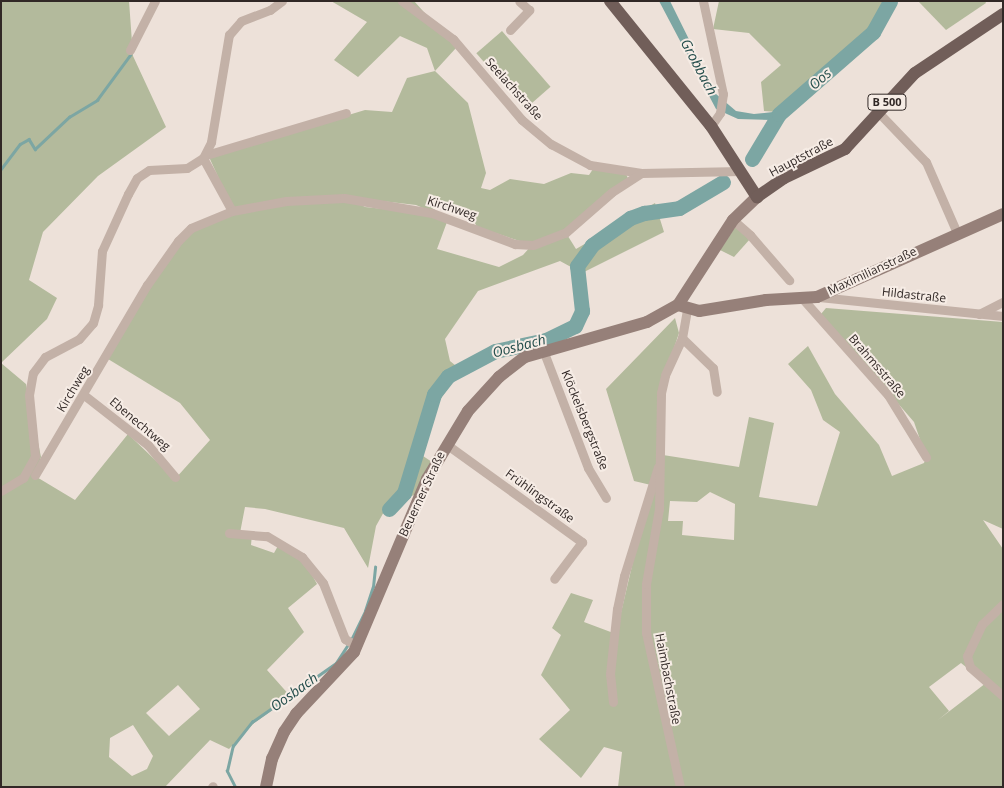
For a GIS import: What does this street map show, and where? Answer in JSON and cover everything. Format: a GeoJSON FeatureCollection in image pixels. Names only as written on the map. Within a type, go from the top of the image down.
{"type":"FeatureCollection","features":[{"type":"Feature","properties":{"kind":"main road"},"geometry":{"type":"LineString","coordinates":[[610,1],[711,126],[757,197]]}},
{"type":"Feature","properties":{"kind":"main road","name":"Hauptstraße"},"geometry":{"type":"LineString","coordinates":[[683,307],[733,220],[757,197],[798,171],[845,149],[919,69],[1003,14]]}},
{"type":"Feature","properties":{"kind":"main road","name":"Maximilianstraße"},"geometry":{"type":"LineString","coordinates":[[683,307],[817,297],[1003,214]]}},
{"type":"Feature","properties":{"kind":"main road","name":"Beuerner Straße"},"geometry":{"type":"LineString","coordinates":[[266,787],[272,759],[284,732],[296,714],[344,665],[351,643],[446,444],[468,411],[499,377],[525,357],[543,350],[647,322],[683,307]]}},
{"type":"Feature","properties":{"kind":"street"},"geometry":{"type":"LineString","coordinates":[[130,50],[155,1]]}},
{"type":"Feature","properties":{"kind":"street"},"geometry":{"type":"LineString","coordinates":[[232,211],[205,156],[211,142],[229,35],[241,21],[270,10],[282,1]]}},
{"type":"Feature","properties":{"kind":"street","name":"Seelachstraße"},"geometry":{"type":"LineString","coordinates":[[402,1],[453,39],[522,120],[551,144],[590,164],[641,173],[741,171]]}},
{"type":"Feature","properties":{"kind":"street"},"geometry":{"type":"LineString","coordinates":[[510,30],[529,10],[520,1]]}},
{"type":"Feature","properties":{"kind":"street"},"geometry":{"type":"LineString","coordinates":[[703,1],[721,74],[722,100],[720,113],[711,126]]}},
{"type":"Feature","properties":{"kind":"street"},"geometry":{"type":"LineString","coordinates":[[878,112],[926,162],[957,233]]}},
{"type":"Feature","properties":{"kind":"street"},"geometry":{"type":"LineString","coordinates":[[1,491],[23,478],[35,456],[29,395],[33,374],[45,357],[79,339],[93,323],[98,305],[102,251],[137,178],[149,170],[187,168],[205,156],[346,113]]}},
{"type":"Feature","properties":{"kind":"street","name":"Kirchweg"},"geometry":{"type":"LineString","coordinates":[[35,475],[84,395],[112,341],[178,241],[191,228],[232,211],[286,201],[344,198],[432,213],[515,244],[533,245],[565,233],[580,222],[612,192],[641,173]]}},
{"type":"Feature","properties":{"kind":"street"},"geometry":{"type":"LineString","coordinates":[[733,220],[789,280]]}},
{"type":"Feature","properties":{"kind":"street","name":"Brahmsstraße"},"geometry":{"type":"LineString","coordinates":[[802,297],[888,395],[926,457]]}},
{"type":"Feature","properties":{"kind":"street","name":"Hildastraße"},"geometry":{"type":"LineString","coordinates":[[817,297],[1003,316]]}},
{"type":"Feature","properties":{"kind":"street"},"geometry":{"type":"LineString","coordinates":[[979,314],[1003,302]]}},
{"type":"Feature","properties":{"kind":"street","name":"Haimbachstraße"},"geometry":{"type":"LineString","coordinates":[[680,787],[646,633],[646,584],[659,508],[662,455],[661,393],[665,375],[682,338],[683,307]]}},
{"type":"Feature","properties":{"kind":"street"},"geometry":{"type":"LineString","coordinates":[[682,338],[713,368],[717,392]]}},
{"type":"Feature","properties":{"kind":"street","name":"Klöckelsbergstraße"},"geometry":{"type":"LineString","coordinates":[[543,350],[588,468],[606,498]]}},
{"type":"Feature","properties":{"kind":"street","name":"Ebenechtweg"},"geometry":{"type":"LineString","coordinates":[[84,395],[148,445],[175,477]]}},
{"type":"Feature","properties":{"kind":"street","name":"Frühlingstraße"},"geometry":{"type":"LineString","coordinates":[[446,444],[582,542],[554,579]]}},
{"type":"Feature","properties":{"kind":"street","name":"Haimbachstraße"},"geometry":{"type":"LineString","coordinates":[[613,702],[610,674],[613,633],[624,576],[662,455]]}},
{"type":"Feature","properties":{"kind":"street"},"geometry":{"type":"LineString","coordinates":[[229,533],[267,536],[302,556],[323,583],[351,643]]}},
{"type":"Feature","properties":{"kind":"street"},"geometry":{"type":"LineString","coordinates":[[1002,696],[970,667],[967,656],[982,624],[1003,604]]}},
{"type":"Feature","properties":{"kind":"green space"},"geometry":{"type":"Polygon","coordinates":[[[1,1],[129,1],[133,56],[166,127],[98,176],[43,232],[29,280],[57,298],[47,319],[1,363],[1,1]]]}},
{"type":"Feature","properties":{"kind":"green space"},"geometry":{"type":"Polygon","coordinates":[[[331,1],[414,1],[456,48],[435,71],[427,48],[400,36],[358,77],[334,60],[367,22],[331,1]]]}},
{"type":"Feature","properties":{"kind":"green space"},"geometry":{"type":"Polygon","coordinates":[[[719,1],[893,1],[875,35],[830,79],[777,112],[764,111],[761,82],[781,65],[749,33],[713,29],[719,1]]]}},
{"type":"Feature","properties":{"kind":"green space"},"geometry":{"type":"Polygon","coordinates":[[[918,1],[985,1],[986,3],[946,30],[918,1]]]}},
{"type":"Feature","properties":{"kind":"green space"},"geometry":{"type":"Polygon","coordinates":[[[502,31],[551,87],[525,109],[476,53],[502,31]]]}},
{"type":"Feature","properties":{"kind":"green space"},"geometry":{"type":"Polygon","coordinates":[[[435,71],[468,103],[486,173],[481,188],[490,190],[510,179],[544,184],[571,173],[589,175],[595,166],[625,171],[629,181],[566,233],[576,249],[655,203],[664,232],[582,273],[560,261],[478,291],[445,339],[450,361],[461,370],[432,411],[420,454],[432,462],[415,495],[390,501],[376,526],[368,568],[344,528],[265,509],[245,507],[240,533],[252,534],[251,545],[274,553],[279,544],[303,559],[317,584],[288,608],[304,632],[267,670],[291,697],[254,723],[229,749],[210,740],[165,787],[1,787],[1,363],[26,384],[41,457],[35,476],[75,500],[128,434],[175,479],[210,440],[180,403],[108,359],[178,241],[233,209],[209,157],[365,110],[392,112],[407,78],[435,71]],[[347,197],[365,207],[421,213],[447,222],[437,249],[499,267],[523,255],[532,245],[477,227],[471,215],[437,205],[430,211],[416,205],[347,197]],[[178,685],[146,713],[169,736],[200,709],[178,685]],[[133,725],[110,738],[109,757],[132,776],[147,769],[153,756],[133,725]]]}},
{"type":"Feature","properties":{"kind":"green space"},"geometry":{"type":"Polygon","coordinates":[[[736,226],[750,239],[734,257],[720,250],[736,226]]]}},
{"type":"Feature","properties":{"kind":"green space"},"geometry":{"type":"Polygon","coordinates":[[[826,308],[1003,322],[1003,529],[983,520],[1003,549],[1003,694],[988,684],[1003,701],[1003,787],[618,787],[622,752],[604,747],[581,778],[539,739],[570,710],[541,675],[561,635],[552,628],[571,593],[593,600],[584,622],[616,634],[651,485],[634,481],[606,389],[675,318],[679,333],[665,375],[663,455],[739,467],[749,417],[774,423],[759,497],[817,506],[840,432],[823,420],[811,390],[788,364],[808,346],[835,394],[879,445],[892,476],[924,463],[926,457],[914,422],[821,314],[826,308]],[[710,492],[697,502],[670,501],[668,521],[683,521],[682,535],[734,540],[735,504],[710,492]],[[961,663],[929,687],[949,711],[938,720],[986,683],[961,663]]]}},
{"type":"Feature","properties":{"kind":"water","name":"Grobbach"},"geometry":{"type":"Polygon","coordinates":[[[659,1],[670,1],[716,94],[736,111],[754,114],[773,112],[772,120],[738,119],[716,109],[659,1]]]}},
{"type":"Feature","properties":{"kind":"waterway","name":"Oos"},"geometry":{"type":"LineString","coordinates":[[752,159],[779,114],[873,32],[890,1]]}},
{"type":"Feature","properties":{"kind":"waterway"},"geometry":{"type":"LineString","coordinates":[[1,169],[20,144],[29,139],[35,149],[69,117],[97,100],[130,55]]}},
{"type":"Feature","properties":{"kind":"waterway","name":"Oosbach"},"geometry":{"type":"LineString","coordinates":[[389,509],[404,493],[434,394],[448,376],[495,351],[546,340],[575,326],[582,311],[577,266],[592,245],[630,218],[644,213],[679,208],[723,182]]}},
{"type":"Feature","properties":{"kind":"waterway","name":"Oosbach"},"geometry":{"type":"LineString","coordinates":[[235,787],[227,771],[233,746],[252,722],[336,663],[352,638],[365,611],[373,587],[375,567]]}}]}
